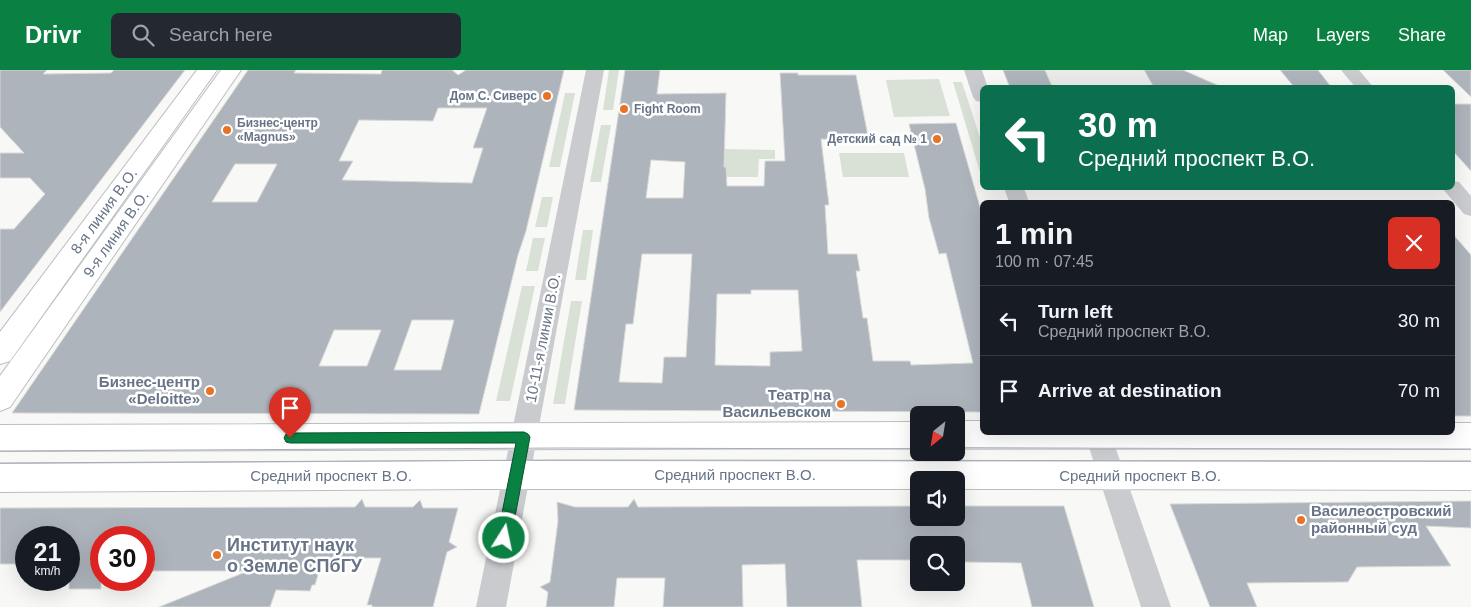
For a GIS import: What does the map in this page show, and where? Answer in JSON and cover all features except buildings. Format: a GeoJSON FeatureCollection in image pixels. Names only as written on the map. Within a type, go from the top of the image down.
{"type":"FeatureCollection","features":[{"type":"Feature","properties":{"kind":"main road","name":"8-я линия В.О."},"geometry":{"type":"LineString","coordinates":[[0,352],[207,70]]}},
{"type":"Feature","properties":{"kind":"main road","name":"9-я линия В.О."},"geometry":{"type":"LineString","coordinates":[[0,399],[231,70]]}},
{"type":"Feature","properties":{"kind":"main road"},"geometry":{"type":"LineString","coordinates":[[965,434],[980,434]]}},
{"type":"Feature","properties":{"kind":"main road"},"geometry":{"type":"LineString","coordinates":[[0,438],[910,435]]}},
{"type":"Feature","properties":{"kind":"main road"},"geometry":{"type":"LineString","coordinates":[[1284,435],[1471,436]]}},
{"type":"Feature","properties":{"kind":"main road","name":"Средний проспект В.О."},"geometry":{"type":"LineString","coordinates":[[0,478],[516,475],[1471,476]]}},
{"type":"Feature","properties":{"kind":"street","name":"10-11-я линии В.О."},"geometry":{"type":"LineString","coordinates":[[491,607],[595,70]]}},
{"type":"Feature","properties":{"kind":"street"},"geometry":{"type":"LineString","coordinates":[[973,70],[980,91]]}},
{"type":"Feature","properties":{"kind":"street"},"geometry":{"type":"LineString","coordinates":[[1350,70],[1363,85]]}},
{"type":"Feature","properties":{"kind":"street"},"geometry":{"type":"LineString","coordinates":[[1455,190],[1471,208]]}},
{"type":"Feature","properties":{"kind":"street"},"geometry":{"type":"LineString","coordinates":[[1098,435],[1156,607]]}},
{"type":"Feature","properties":{"kind":"shaded area"},"geometry":{"type":"Polygon","coordinates":[[[609,70],[619,70],[613,110],[603,110],[609,70]]]}},
{"type":"Feature","properties":{"kind":"shaded area"},"geometry":{"type":"Polygon","coordinates":[[[1003,70],[1163,70],[1173,85],[1009,85],[1003,70]]]}},
{"type":"Feature","properties":{"kind":"shaded area"},"geometry":{"type":"Polygon","coordinates":[[[939,79],[950,116],[894,117],[886,80],[939,79]]]}},
{"type":"Feature","properties":{"kind":"shaded area"},"geometry":{"type":"Polygon","coordinates":[[[953,82],[962,82],[980,138],[980,172],[953,82]]]}},
{"type":"Feature","properties":{"kind":"shaded area"},"geometry":{"type":"Polygon","coordinates":[[[565,93],[575,93],[560,167],[549,167],[565,93]]]}},
{"type":"Feature","properties":{"kind":"shaded area"},"geometry":{"type":"Polygon","coordinates":[[[601,125],[611,125],[601,182],[590,182],[601,125]]]}},
{"type":"Feature","properties":{"kind":"shaded area"},"geometry":{"type":"Polygon","coordinates":[[[725,149],[775,150],[775,159],[759,159],[758,177],[727,177],[726,168],[724,167],[725,149]]]}},
{"type":"Feature","properties":{"kind":"shaded area"},"geometry":{"type":"Polygon","coordinates":[[[839,153],[904,153],[909,177],[843,177],[839,153]]]}},
{"type":"Feature","properties":{"kind":"shaded area"},"geometry":{"type":"Polygon","coordinates":[[[542,197],[553,197],[547,227],[535,227],[542,197]]]}},
{"type":"Feature","properties":{"kind":"shaded area"},"geometry":{"type":"Polygon","coordinates":[[[583,230],[593,230],[586,280],[575,280],[583,230]]]}},
{"type":"Feature","properties":{"kind":"shaded area"},"geometry":{"type":"Polygon","coordinates":[[[533,238],[545,238],[538,271],[526,271],[533,238]]]}},
{"type":"Feature","properties":{"kind":"shaded area"},"geometry":{"type":"Polygon","coordinates":[[[522,286],[535,286],[510,401],[496,401],[522,286]]]}},
{"type":"Feature","properties":{"kind":"shaded area"},"geometry":{"type":"Polygon","coordinates":[[[571,301],[582,301],[565,404],[553,404],[571,301]]]}},
{"type":"Feature","properties":{"kind":"tram line"},"geometry":{"type":"LineString","coordinates":[[0,451],[564,448],[910,449]]}},
{"type":"Feature","properties":{"kind":"tram line"},"geometry":{"type":"LineString","coordinates":[[965,449],[1471,449]]}},
{"type":"Feature","properties":{"kind":"tram line"},"geometry":{"type":"LineString","coordinates":[[0,463],[562,460],[1471,461]]}},
{"type":"Feature","properties":{"kind":"place","name":"Дом С. Сиверс"},"geometry":{"type":"Point","coordinates":[547,96]}},
{"type":"Feature","properties":{"kind":"place","name":"Fight Room"},"geometry":{"type":"Point","coordinates":[624,109]}},
{"type":"Feature","properties":{"kind":"place","name":"Бизнес-центр «Magnus»"},"geometry":{"type":"Point","coordinates":[227,130]}},
{"type":"Feature","properties":{"kind":"place","name":"Детский сад № 1"},"geometry":{"type":"Point","coordinates":[937,139]}},
{"type":"Feature","properties":{"kind":"place","name":"Бизнес-центр «Deloitte»"},"geometry":{"type":"Point","coordinates":[210,391]}},
{"type":"Feature","properties":{"kind":"place","name":"Театр на Васильевском"},"geometry":{"type":"Point","coordinates":[841,404]}},
{"type":"Feature","properties":{"kind":"place","name":"Василеостровский районный суд"},"geometry":{"type":"Point","coordinates":[1301,520]}},
{"type":"Feature","properties":{"kind":"place","name":"Институт наук о Земле СПбГУ"},"geometry":{"type":"Point","coordinates":[217,555]}},
{"type":"Feature","properties":{"kind":"route"},"geometry":{"type":"LineString","coordinates":[[290,438],[524,437],[504,538]]}}]}
